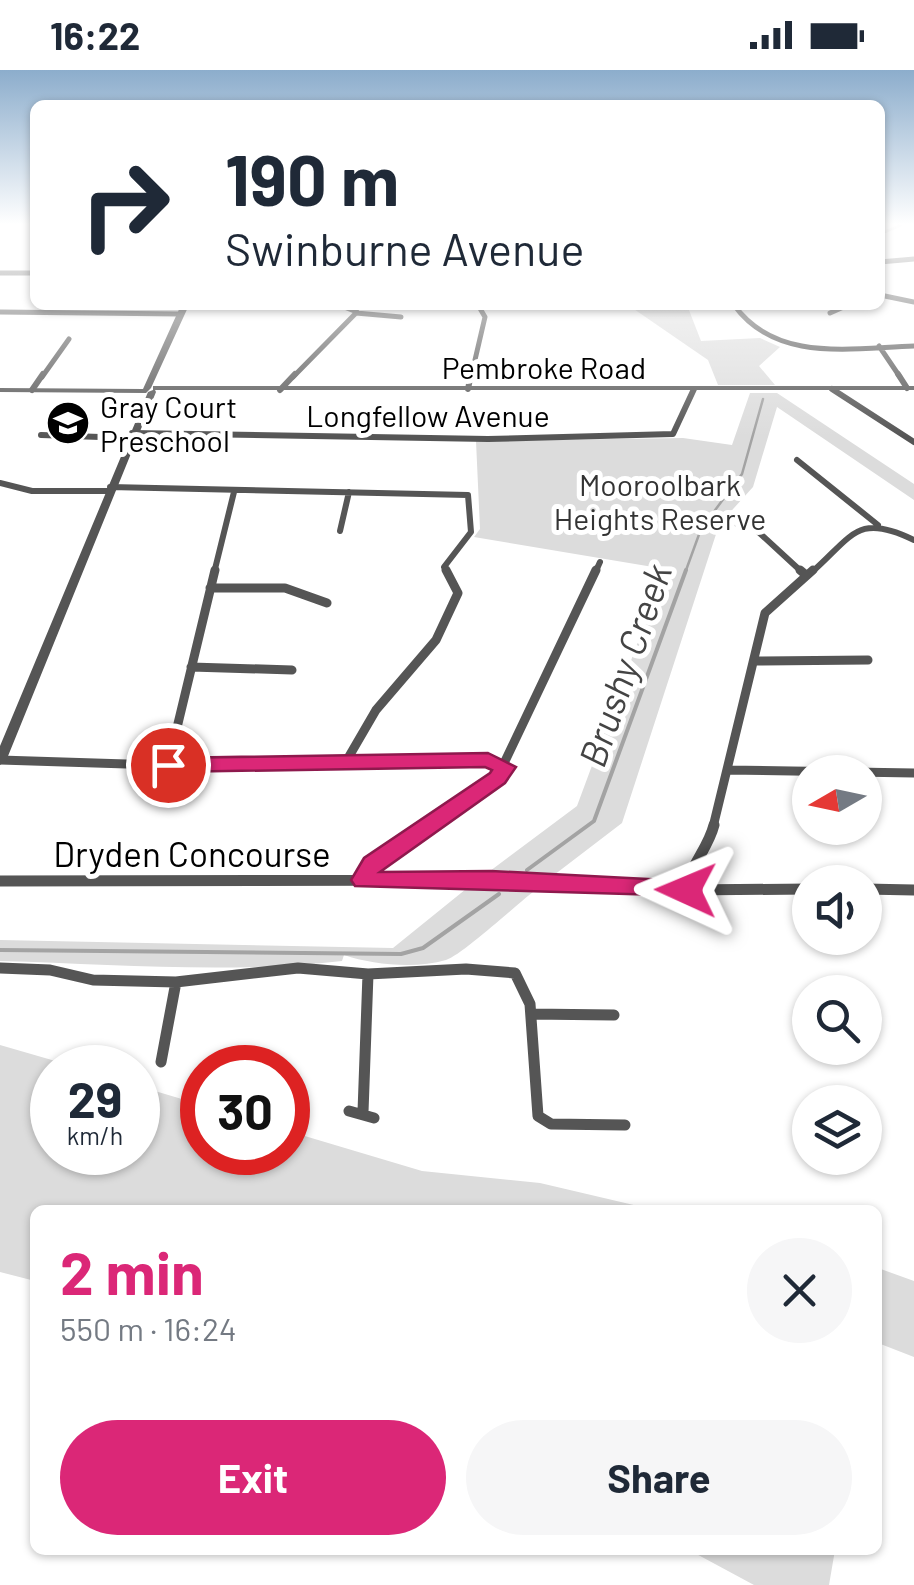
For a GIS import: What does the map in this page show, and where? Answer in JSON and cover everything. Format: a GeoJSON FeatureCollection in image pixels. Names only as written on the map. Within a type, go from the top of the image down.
{"type":"FeatureCollection","features":[{"type":"Feature","properties":{"kind":"street"},"geometry":{"type":"LineString","coordinates":[[885,296],[913,301]]}},
{"type":"Feature","properties":{"kind":"street"},"geometry":{"type":"LineString","coordinates":[[0,312],[183,310],[6,730],[0,760],[168,765],[488,760],[505,767]]}},
{"type":"Feature","properties":{"kind":"street"},"geometry":{"type":"LineString","coordinates":[[280,390],[357,310]]}},
{"type":"Feature","properties":{"kind":"street"},"geometry":{"type":"LineString","coordinates":[[468,390],[486,317],[481,310]]}},
{"type":"Feature","properties":{"kind":"street"},"geometry":{"type":"LineString","coordinates":[[737,310],[744,322],[779,344],[914,346]]}},
{"type":"Feature","properties":{"kind":"street"},"geometry":{"type":"LineString","coordinates":[[830,313],[837,310]]}},
{"type":"Feature","properties":{"kind":"street"},"geometry":{"type":"LineString","coordinates":[[356,313],[401,317]]}},
{"type":"Feature","properties":{"kind":"street"},"geometry":{"type":"LineString","coordinates":[[32,390],[69,339]]}},
{"type":"Feature","properties":{"kind":"street"},"geometry":{"type":"LineString","coordinates":[[878,346],[911,388]]}},
{"type":"Feature","properties":{"kind":"street","name":"Pembroke Road"},"geometry":{"type":"LineString","coordinates":[[0,390],[911,388]]}},
{"type":"Feature","properties":{"kind":"street","name":"Longfellow Avenue"},"geometry":{"type":"LineString","coordinates":[[130,436],[488,439],[673,434],[694,389]]}},
{"type":"Feature","properties":{"kind":"street"},"geometry":{"type":"LineString","coordinates":[[832,389],[914,442]]}},
{"type":"Feature","properties":{"kind":"street"},"geometry":{"type":"LineString","coordinates":[[41,435],[130,436]]}},
{"type":"Feature","properties":{"kind":"street"},"geometry":{"type":"LineString","coordinates":[[797,460],[878,525],[914,540]]}},
{"type":"Feature","properties":{"kind":"street"},"geometry":{"type":"LineString","coordinates":[[0,483],[32,491],[464,492],[470,501],[472,527],[444,567],[458,592],[450,617],[423,663],[379,706],[344,765]]}},
{"type":"Feature","properties":{"kind":"street"},"geometry":{"type":"LineString","coordinates":[[168,765],[234,492]]}},
{"type":"Feature","properties":{"kind":"street"},"geometry":{"type":"LineString","coordinates":[[340,531],[349,492]]}},
{"type":"Feature","properties":{"kind":"street"},"geometry":{"type":"LineString","coordinates":[[686,890],[689,872],[707,850],[767,609],[861,528],[878,525]]}},
{"type":"Feature","properties":{"kind":"street"},"geometry":{"type":"LineString","coordinates":[[754,527],[760,538],[806,575]]}},
{"type":"Feature","properties":{"kind":"street"},"geometry":{"type":"LineString","coordinates":[[363,880],[372,864],[498,778],[600,562]]}},
{"type":"Feature","properties":{"kind":"street"},"geometry":{"type":"LineString","coordinates":[[210,588],[286,588],[327,603]]}},
{"type":"Feature","properties":{"kind":"street"},"geometry":{"type":"LineString","coordinates":[[754,660],[868,660]]}},
{"type":"Feature","properties":{"kind":"street"},"geometry":{"type":"LineString","coordinates":[[191,666],[292,670]]}},
{"type":"Feature","properties":{"kind":"street"},"geometry":{"type":"LineString","coordinates":[[727,770],[914,773]]}},
{"type":"Feature","properties":{"kind":"street","name":"Dryden Concourse"},"geometry":{"type":"LineString","coordinates":[[0,881],[491,880],[686,890],[792,890]]}},
{"type":"Feature","properties":{"kind":"street"},"geometry":{"type":"LineString","coordinates":[[882,889],[914,890]]}},
{"type":"Feature","properties":{"kind":"street"},"geometry":{"type":"LineString","coordinates":[[0,968],[50,970],[93,980],[176,982],[248,971],[350,970],[368,974],[510,970],[522,982],[532,1014],[538,1116],[551,1124],[625,1125]]}},
{"type":"Feature","properties":{"kind":"street"},"geometry":{"type":"LineString","coordinates":[[362,1114],[368,974]]}},
{"type":"Feature","properties":{"kind":"street"},"geometry":{"type":"LineString","coordinates":[[161,1062],[176,982]]}},
{"type":"Feature","properties":{"kind":"street"},"geometry":{"type":"LineString","coordinates":[[532,1014],[614,1015]]}},
{"type":"Feature","properties":{"kind":"green space"},"geometry":{"type":"Polygon","coordinates":[[[635,310],[689,310],[701,341],[760,338],[780,347],[759,366],[775,385],[718,385],[708,360],[635,310]]]}},
{"type":"Feature","properties":{"kind":"green space","name":"Mooroolbark Heights Reserve"},"geometry":{"type":"Polygon","coordinates":[[[750,393],[777,393],[914,484],[914,500],[777,407],[753,487],[724,519],[740,528],[722,522],[719,525],[622,823],[554,875],[490,871],[577,806],[665,569],[474,537],[480,529],[476,441],[683,438],[732,445],[750,393]]]}},
{"type":"Feature","properties":{"kind":"green space"},"geometry":{"type":"Polygon","coordinates":[[[466,889],[533,892],[464,949],[434,963],[395,965],[344,955],[342,961],[257,967],[0,961],[0,940],[393,948],[466,889]]]}},
{"type":"Feature","properties":{"kind":"green space"},"geometry":{"type":"Polygon","coordinates":[[[0,1045],[30,1054],[30,1175],[160,1175],[160,1093],[180,1098],[180,1175],[310,1175],[310,1138],[422,1171],[540,1183],[634,1205],[30,1205],[30,1280],[0,1272],[0,1045]]]}},
{"type":"Feature","properties":{"kind":"green space"},"geometry":{"type":"Polygon","coordinates":[[[882,1269],[914,1281],[914,1357],[882,1345],[882,1269]]]}},
{"type":"Feature","properties":{"kind":"green space"},"geometry":{"type":"Polygon","coordinates":[[[698,1555],[834,1555],[829,1585],[754,1585],[698,1555]]]}},
{"type":"Feature","properties":{"kind":"waterway","name":"Brushy Creek"},"geometry":{"type":"LineString","coordinates":[[685,573],[701,529],[742,474],[763,399]]}},
{"type":"Feature","properties":{"kind":"waterway","name":"Brushy Creek"},"geometry":{"type":"LineString","coordinates":[[527,870],[594,821],[686,570]]}},
{"type":"Feature","properties":{"kind":"waterway","name":"Brushy Creek"},"geometry":{"type":"LineString","coordinates":[[0,950],[401,954],[423,948],[499,894]]}},
{"type":"Feature","properties":{"kind":"place","name":"Gray Court Preschool"},"geometry":{"type":"Point","coordinates":[68,423]}},
{"type":"Feature","properties":{"kind":"route"},"geometry":{"type":"LineString","coordinates":[[168,765],[380,765],[488,760],[505,767],[498,778],[372,864],[363,880],[491,880],[686,890]]}}]}
